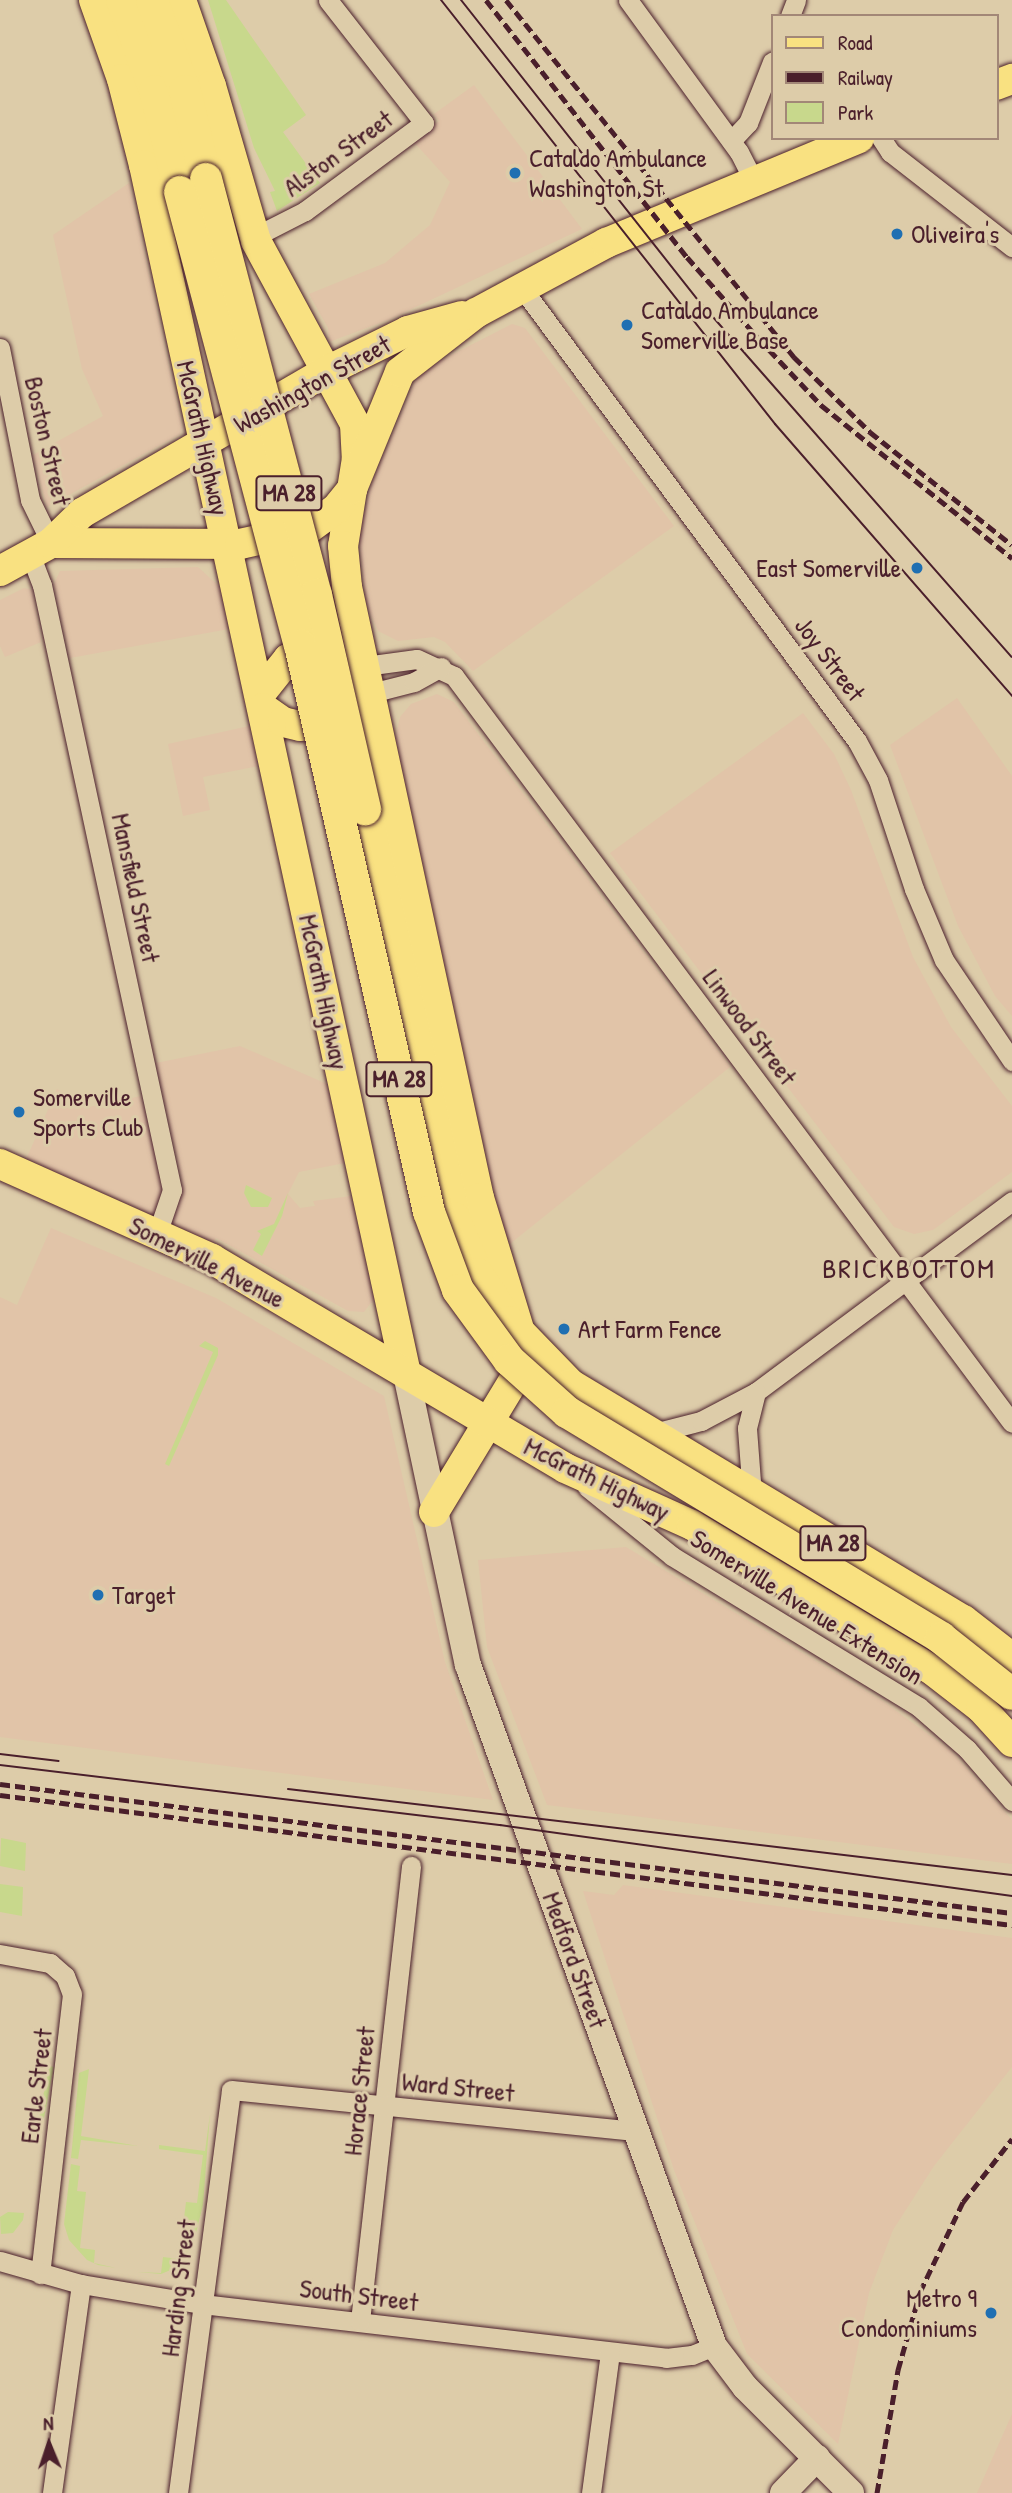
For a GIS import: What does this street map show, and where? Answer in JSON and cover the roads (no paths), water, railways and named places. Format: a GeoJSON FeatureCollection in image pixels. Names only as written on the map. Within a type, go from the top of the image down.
{"type":"FeatureCollection","features":[{"type":"Feature","properties":{"kind":"highway","name":"McGrath Highway"},"geometry":{"type":"LineString","coordinates":[[122,0],[193,186],[322,616],[454,1218],[481,1280],[518,1334],[567,1383],[963,1621],[1012,1659]]}},
{"type":"Feature","properties":{"kind":"highway","name":"McGrath Highway"},"geometry":{"type":"LineString","coordinates":[[152,0],[185,91],[193,186],[426,1201],[458,1290],[509,1360],[567,1412],[941,1638],[1012,1694]]}},
{"type":"Feature","properties":{"kind":"main road","name":"McGrath Highway"},"geometry":{"type":"LineString","coordinates":[[94,0],[122,79],[163,256],[406,1374],[565,1468],[692,1525],[906,1654],[970,1698],[1012,1742]]}},
{"type":"Feature","properties":{"kind":"main road","name":"McGrath Highway"},"geometry":{"type":"LineString","coordinates":[[181,0],[211,86],[258,245],[355,424],[357,458],[344,560],[477,1185],[518,1334]]}},
{"type":"Feature","properties":{"kind":"main road","name":"Washington Street"},"geometry":{"type":"LineString","coordinates":[[41,548],[227,545],[275,540],[308,529],[336,509],[352,489],[400,372],[476,313],[606,243],[854,140]]}},
{"type":"Feature","properties":{"kind":"main road"},"geometry":{"type":"LineString","coordinates":[[163,256],[188,303],[216,313],[237,308],[248,297],[258,245]]}},
{"type":"Feature","properties":{"kind":"main road","name":"Washington Street"},"geometry":{"type":"LineString","coordinates":[[0,571],[41,548],[82,513],[203,446],[327,371],[408,331],[476,313]]}},
{"type":"Feature","properties":{"kind":"main road"},"geometry":{"type":"LineString","coordinates":[[227,545],[227,447],[234,428]]}},
{"type":"Feature","properties":{"kind":"main road"},"geometry":{"type":"LineString","coordinates":[[306,652],[334,653],[368,680],[351,717],[320,727],[283,722],[261,701],[280,665],[306,652]]}},
{"type":"Feature","properties":{"kind":"main road","name":"Somerville Avenue"},"geometry":{"type":"LineString","coordinates":[[0,1164],[212,1259],[406,1374]]}},
{"type":"Feature","properties":{"kind":"main road"},"geometry":{"type":"LineString","coordinates":[[434,1512],[523,1363],[524,1351],[518,1334]]}},
{"type":"Feature","properties":{"kind":"main road","name":"Medford Street"},"geometry":{"type":"LineString","coordinates":[[406,1374],[468,1665],[714,2346],[746,2387],[851,2493]]}},
{"type":"Feature","properties":{"kind":"main road"},"geometry":{"type":"LineString","coordinates":[[783,2493],[817,2459]]}},
{"type":"Feature","properties":{"kind":"street","name":"Alston Street"},"geometry":{"type":"LineString","coordinates":[[258,245],[424,123],[328,0]]}},
{"type":"Feature","properties":{"kind":"street"},"geometry":{"type":"LineString","coordinates":[[628,0],[731,141],[753,180]]}},
{"type":"Feature","properties":{"kind":"street"},"geometry":{"type":"LineString","coordinates":[[731,141],[748,123],[771,65]]}},
{"type":"Feature","properties":{"kind":"street"},"geometry":{"type":"LineString","coordinates":[[882,140],[890,152],[1012,247]]}},
{"type":"Feature","properties":{"kind":"street","name":"Joy Street"},"geometry":{"type":"LineString","coordinates":[[522,288],[857,741],[878,780],[914,889],[944,960],[1012,1061]]}},
{"type":"Feature","properties":{"kind":"street","name":"Boston Street"},"geometry":{"type":"LineString","coordinates":[[0,348],[41,548]]}},
{"type":"Feature","properties":{"kind":"street","name":"Mansfield Street"},"geometry":{"type":"LineString","coordinates":[[41,548],[42,585],[172,1190],[157,1234]]}},
{"type":"Feature","properties":{"kind":"street"},"geometry":{"type":"LineString","coordinates":[[368,680],[410,659],[441,667]]}},
{"type":"Feature","properties":{"kind":"street"},"geometry":{"type":"LineString","coordinates":[[368,680],[414,682],[441,667]]}},
{"type":"Feature","properties":{"kind":"street","name":"Linwood Street"},"geometry":{"type":"LineString","coordinates":[[441,667],[454,676],[1012,1423]]}},
{"type":"Feature","properties":{"kind":"street"},"geometry":{"type":"LineString","coordinates":[[650,1434],[701,1421],[756,1392],[1012,1201]]}},
{"type":"Feature","properties":{"kind":"street"},"geometry":{"type":"LineString","coordinates":[[752,1494],[747,1428],[756,1392]]}},
{"type":"Feature","properties":{"kind":"street","name":"Somerville Avenue Extension"},"geometry":{"type":"LineString","coordinates":[[565,1468],[672,1556],[919,1707],[967,1749],[1012,1801]]}},
{"type":"Feature","properties":{"kind":"street","name":"Horace Street"},"geometry":{"type":"LineString","coordinates":[[360,2321],[411,1866]]}},
{"type":"Feature","properties":{"kind":"street","name":"Earle Street"},"geometry":{"type":"LineString","coordinates":[[0,1954],[50,1963],[65,1976],[72,1994],[40,2274]]}},
{"type":"Feature","properties":{"kind":"street","name":"Ward Street"},"geometry":{"type":"LineString","coordinates":[[231,2090],[638,2131]]}},
{"type":"Feature","properties":{"kind":"street","name":"Harding Street"},"geometry":{"type":"LineString","coordinates":[[178,2493],[231,2090]]}},
{"type":"Feature","properties":{"kind":"street","name":"South Street"},"geometry":{"type":"LineString","coordinates":[[0,2261],[81,2284],[202,2304],[611,2352],[679,2357],[714,2346]]}},
{"type":"Feature","properties":{"kind":"street"},"geometry":{"type":"LineString","coordinates":[[52,2493],[81,2284]]}},
{"type":"Feature","properties":{"kind":"street"},"geometry":{"type":"LineString","coordinates":[[591,2493],[611,2352]]}},
{"type":"Feature","properties":{"kind":"tram line"},"geometry":{"type":"LineString","coordinates":[[441,0],[775,424],[1012,696]]}},
{"type":"Feature","properties":{"kind":"tram line"},"geometry":{"type":"LineString","coordinates":[[461,0],[698,300],[1012,657]]}},
{"type":"Feature","properties":{"kind":"tram line"},"geometry":{"type":"LineString","coordinates":[[0,1754],[59,1761]]}},
{"type":"Feature","properties":{"kind":"tram line"},"geometry":{"type":"LineString","coordinates":[[0,1765],[500,1825],[1012,1896]]}},
{"type":"Feature","properties":{"kind":"tram line"},"geometry":{"type":"LineString","coordinates":[[288,1789],[1012,1875]]}},
{"type":"Feature","properties":{"kind":"railway"},"geometry":{"type":"LineString","coordinates":[[486,0],[687,257],[821,405],[1012,558]]}},
{"type":"Feature","properties":{"kind":"railway"},"geometry":{"type":"LineString","coordinates":[[506,0],[794,357],[870,432],[1012,545]]}},
{"type":"Feature","properties":{"kind":"railway"},"geometry":{"type":"LineString","coordinates":[[0,1784],[1012,1913]]}},
{"type":"Feature","properties":{"kind":"railway"},"geometry":{"type":"LineString","coordinates":[[0,1795],[1012,1925]]}},
{"type":"Feature","properties":{"kind":"railway"},"geometry":{"type":"LineString","coordinates":[[877,2493],[898,2370],[920,2292],[963,2202],[1012,2139]]}},
{"type":"Feature","properties":{"kind":"place","name":"Cataldo Ambulance Washington St"},"geometry":{"type":"Point","coordinates":[515,173]}},
{"type":"Feature","properties":{"kind":"place","name":"Oliveira's"},"geometry":{"type":"Point","coordinates":[897,234]}},
{"type":"Feature","properties":{"kind":"place","name":"Cataldo Ambulance Somerville Base"},"geometry":{"type":"Point","coordinates":[627,325]}},
{"type":"Feature","properties":{"kind":"place","name":"East Somerville"},"geometry":{"type":"Point","coordinates":[917,568]}},
{"type":"Feature","properties":{"kind":"place","name":"Somerville Sports Club"},"geometry":{"type":"Point","coordinates":[19,1112]}},
{"type":"Feature","properties":{"kind":"place","name":"Art Farm Fence"},"geometry":{"type":"Point","coordinates":[564,1329]}},
{"type":"Feature","properties":{"kind":"place","name":"Target"},"geometry":{"type":"Point","coordinates":[98,1595]}},
{"type":"Feature","properties":{"kind":"place","name":"Metro 9 Condominiums"},"geometry":{"type":"Point","coordinates":[991,2313]}},
{"type":"Feature","properties":{"kind":"district","name":"BRICKBOTTOM"},"geometry":{"type":"Point","coordinates":[909,1268]}}]}
